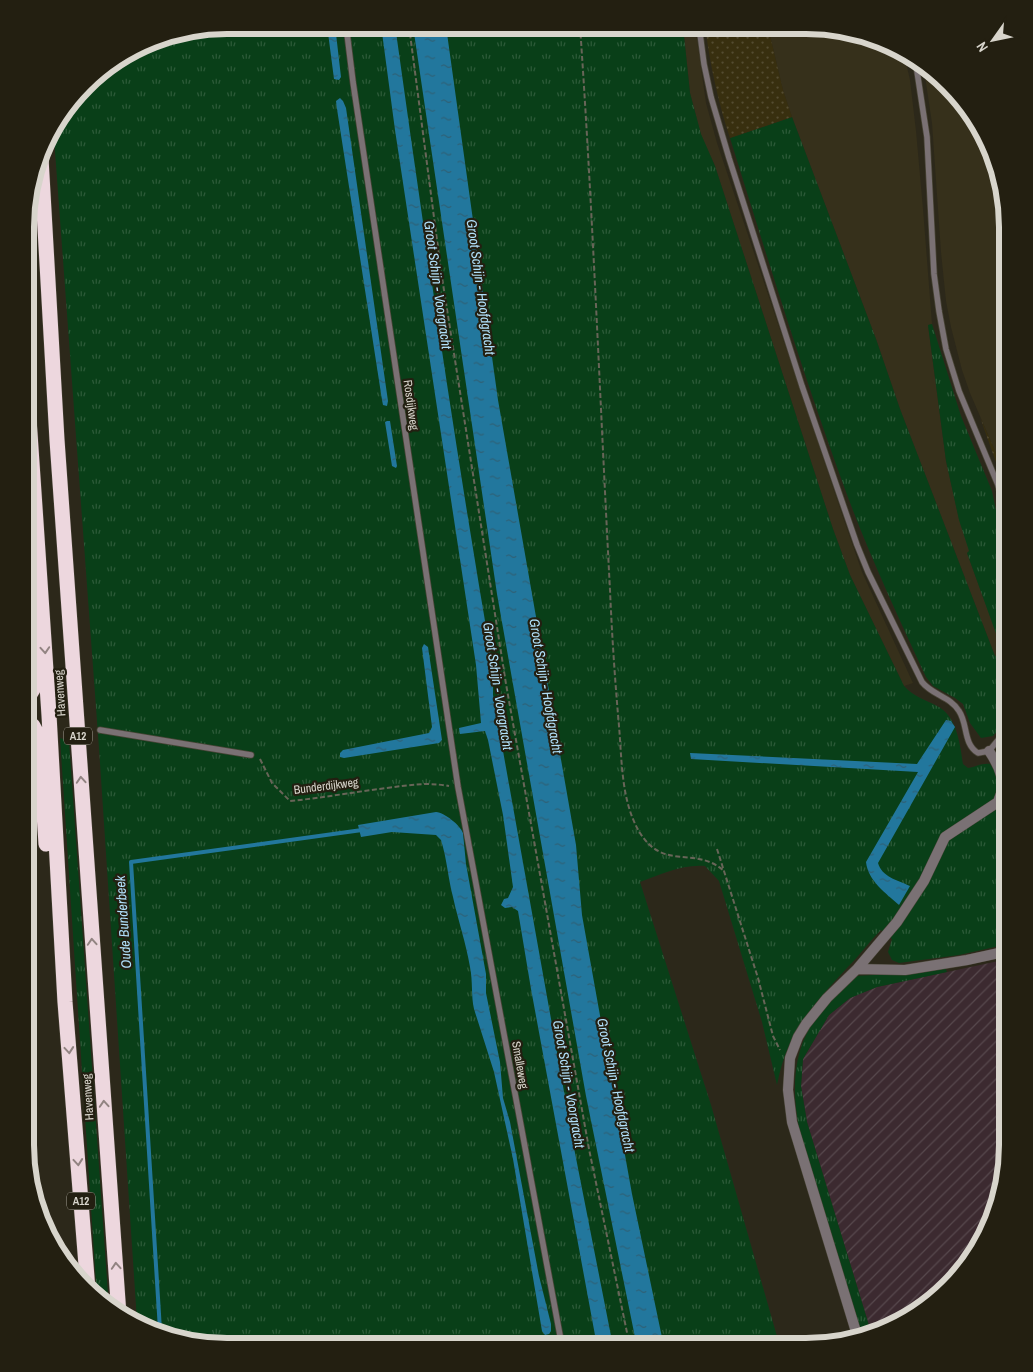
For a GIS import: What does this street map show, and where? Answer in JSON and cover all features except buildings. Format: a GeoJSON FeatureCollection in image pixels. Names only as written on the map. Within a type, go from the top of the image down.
{"type":"FeatureCollection","features":[{"type":"Feature","properties":{"kind":"highway","name":"Havenweg"},"geometry":{"type":"LineString","coordinates":[[42,172],[58,450],[118,1305]]}},
{"type":"Feature","properties":{"kind":"highway","name":"Havenweg"},"geometry":{"type":"LineString","coordinates":[[34,493],[65,1002],[87,1278]]}},
{"type":"Feature","properties":{"kind":"highway"},"geometry":{"type":"LineString","coordinates":[[34,669],[34,687]]}},
{"type":"Feature","properties":{"kind":"highway"},"geometry":{"type":"LineString","coordinates":[[34,728],[39,737],[49,891],[65,1002]]}},
{"type":"Feature","properties":{"kind":"street"},"geometry":{"type":"LineString","coordinates":[[989,751],[999,768]]}},
{"type":"Feature","properties":{"kind":"street"},"geometry":{"type":"LineString","coordinates":[[855,1332],[792,1122],[788,1090],[790,1058],[798,1037],[809,1019],[857,969],[897,922],[912,901],[945,837],[998,802],[999,799]]}},
{"type":"Feature","properties":{"kind":"street"},"geometry":{"type":"LineString","coordinates":[[857,969],[905,970],[999,953]]}},
{"type":"Feature","properties":{"kind":"lane","name":"Rosdijkweg"},"geometry":{"type":"LineString","coordinates":[[347,34],[458,787]]}},
{"type":"Feature","properties":{"kind":"lane"},"geometry":{"type":"LineString","coordinates":[[701,34],[704,64],[711,97],[778,316],[868,572],[922,682],[933,693],[956,706],[961,713],[968,743],[973,750],[978,753],[989,751],[999,739]]}},
{"type":"Feature","properties":{"kind":"lane"},"geometry":{"type":"LineString","coordinates":[[917,69],[927,137],[934,274],[940,320],[946,349],[959,391],[999,489]]}},
{"type":"Feature","properties":{"kind":"lane"},"geometry":{"type":"LineString","coordinates":[[100,730],[251,755]]}},
{"type":"Feature","properties":{"kind":"lane","name":"Smalleweg"},"geometry":{"type":"LineString","coordinates":[[458,787],[561,1338]]}},
{"type":"Feature","properties":{"kind":"path"},"geometry":{"type":"LineString","coordinates":[[410,34],[441,270],[506,684],[589,1149],[628,1338]]}},
{"type":"Feature","properties":{"kind":"path"},"geometry":{"type":"LineString","coordinates":[[580,34],[614,660],[624,780],[629,809],[634,822],[650,846],[660,854],[677,858],[699,859],[713,863],[723,870]]}},
{"type":"Feature","properties":{"kind":"path","name":"Bunderdijkweg"},"geometry":{"type":"LineString","coordinates":[[251,755],[258,757],[272,783],[290,801],[321,799],[336,794],[430,782],[458,787]]}},
{"type":"Feature","properties":{"kind":"path"},"geometry":{"type":"LineString","coordinates":[[717,849],[758,978],[773,1036],[781,1051],[790,1058]]}},
{"type":"Feature","properties":{"kind":"shaded area"},"geometry":{"type":"Polygon","coordinates":[[[684,34],[696,34],[706,103],[717,143],[862,572],[913,683],[904,686],[850,575],[833,529],[715,166],[701,135],[690,93],[684,34]]]}},
{"type":"Feature","properties":{"kind":"shaded area"},"geometry":{"type":"Polygon","coordinates":[[[770,34],[819,34],[844,37],[880,48],[906,62],[910,80],[916,131],[923,209],[932,324],[928,325],[946,461],[959,519],[970,551],[967,553],[999,640],[999,655],[995,656],[900,409],[876,339],[783,90],[770,34]]]}},
{"type":"Feature","properties":{"kind":"shaded area"},"geometry":{"type":"Polygon","coordinates":[[[925,75],[943,90],[967,120],[985,153],[996,189],[999,214],[999,460],[970,393],[951,327],[946,301],[941,252],[932,123],[925,75]]]}},
{"type":"Feature","properties":{"kind":"shaded area"},"geometry":{"type":"Polygon","coordinates":[[[999,961],[999,1158],[996,1183],[985,1219],[959,1263],[943,1282],[913,1306],[880,1324],[870,1327],[807,1122],[801,1086],[803,1059],[829,1015],[850,998],[877,987],[999,961]]]}},
{"type":"Feature","properties":{"kind":"green space"},"geometry":{"type":"Polygon","coordinates":[[[684,34],[690,93],[701,134],[715,166],[833,529],[850,575],[904,686],[915,695],[937,706],[949,716],[956,731],[963,764],[968,768],[990,764],[999,783],[999,946],[959,955],[899,963],[892,960],[888,952],[892,939],[881,930],[823,995],[803,1021],[787,1050],[777,1085],[762,1022],[719,881],[705,866],[697,866],[672,870],[640,882],[711,1105],[777,1338],[214,1338],[177,1332],[153,1324],[137,1316],[99,748],[54,141],[74,109],[90,90],[130,60],[153,48],[177,40],[202,35],[684,34]]]}},
{"type":"Feature","properties":{"kind":"green space"},"geometry":{"type":"Polygon","coordinates":[[[792,117],[876,339],[900,409],[995,656],[999,654],[999,729],[993,736],[981,738],[970,723],[963,704],[933,686],[926,677],[882,580],[861,531],[827,439],[730,138],[792,117]]]}},
{"type":"Feature","properties":{"kind":"green space"},"geometry":{"type":"Polygon","coordinates":[[[932,324],[961,416],[992,491],[999,525],[999,642],[967,553],[969,551],[959,520],[946,461],[928,325],[932,324]]]}},
{"type":"Feature","properties":{"kind":"green space"},"geometry":{"type":"Polygon","coordinates":[[[60,738],[69,741],[108,1297],[96,1287],[60,738]]]}},
{"type":"Feature","properties":{"kind":"green space"},"geometry":{"type":"Polygon","coordinates":[[[945,967],[947,972],[877,987],[850,998],[829,1015],[803,1059],[801,1086],[807,1122],[870,1327],[860,1331],[799,1128],[795,1097],[797,1066],[800,1051],[812,1023],[854,976],[913,973],[945,967]]]}},
{"type":"Feature","properties":{"kind":"sand"},"geometry":{"type":"Polygon","coordinates":[[[706,34],[770,34],[783,90],[792,117],[730,138],[709,54],[706,34]]]}},
{"type":"Feature","properties":{"kind":"sand"},"geometry":{"type":"Polygon","coordinates":[[[980,417],[999,460],[999,471],[980,417]]]}},
{"type":"Feature","properties":{"kind":"water"},"geometry":{"type":"Polygon","coordinates":[[[328,34],[336,34],[341,77],[339,80],[334,79],[328,34]]]}},
{"type":"Feature","properties":{"kind":"water"},"geometry":{"type":"Polygon","coordinates":[[[382,34],[396,34],[441,347],[493,668],[493,695],[575,1153],[611,1338],[596,1338],[518,911],[512,907],[505,908],[501,905],[504,899],[508,898],[513,887],[503,815],[488,740],[485,731],[460,734],[459,728],[481,723],[476,665],[382,34]]]}},
{"type":"Feature","properties":{"kind":"water","name":"Groot Schijn - Hoofdgracht"},"geometry":{"type":"Polygon","coordinates":[[[414,34],[447,34],[498,400],[576,845],[582,915],[632,1194],[662,1338],[635,1338],[586,1096],[497,594],[414,34]]]}},
{"type":"Feature","properties":{"kind":"water"},"geometry":{"type":"Polygon","coordinates":[[[340,98],[346,108],[388,401],[387,406],[383,405],[382,400],[337,109],[336,101],[340,98]]]}},
{"type":"Feature","properties":{"kind":"water"},"geometry":{"type":"Polygon","coordinates":[[[390,421],[396,468],[392,466],[385,422],[390,421]]]}},
{"type":"Feature","properties":{"kind":"water"},"geometry":{"type":"Polygon","coordinates":[[[424,644],[428,647],[442,740],[439,743],[344,758],[340,757],[340,753],[343,750],[429,733],[432,727],[422,648],[424,644]]]}},
{"type":"Feature","properties":{"kind":"water"},"geometry":{"type":"Polygon","coordinates":[[[946,720],[951,721],[955,727],[878,863],[886,875],[910,886],[899,905],[874,881],[867,869],[866,862],[918,772],[691,759],[690,753],[917,764],[946,720]]]}},
{"type":"Feature","properties":{"kind":"water"},"geometry":{"type":"Polygon","coordinates":[[[436,812],[452,820],[463,833],[466,864],[486,974],[486,993],[500,1062],[503,1098],[510,1122],[539,1276],[551,1324],[551,1331],[545,1335],[542,1331],[513,1159],[494,1072],[474,1009],[471,973],[441,840],[436,835],[392,832],[361,837],[358,825],[436,812]]]}},
{"type":"Feature","properties":{"kind":"waterway","name":"Oude Bunderbeek"},"geometry":{"type":"LineString","coordinates":[[160,1326],[131,862],[362,830]]}},
{"type":"Feature","properties":{"kind":"water label","name":"Groot Schijn - Voorgracht"},"geometry":{"type":"Point","coordinates":[438,285]}},
{"type":"Feature","properties":{"kind":"water label","name":"Groot Schijn - Voorgracht"},"geometry":{"type":"Point","coordinates":[498,686]}},
{"type":"Feature","properties":{"kind":"water label","name":"Groot Schijn - Voorgracht"},"geometry":{"type":"Point","coordinates":[569,1084]}}]}
